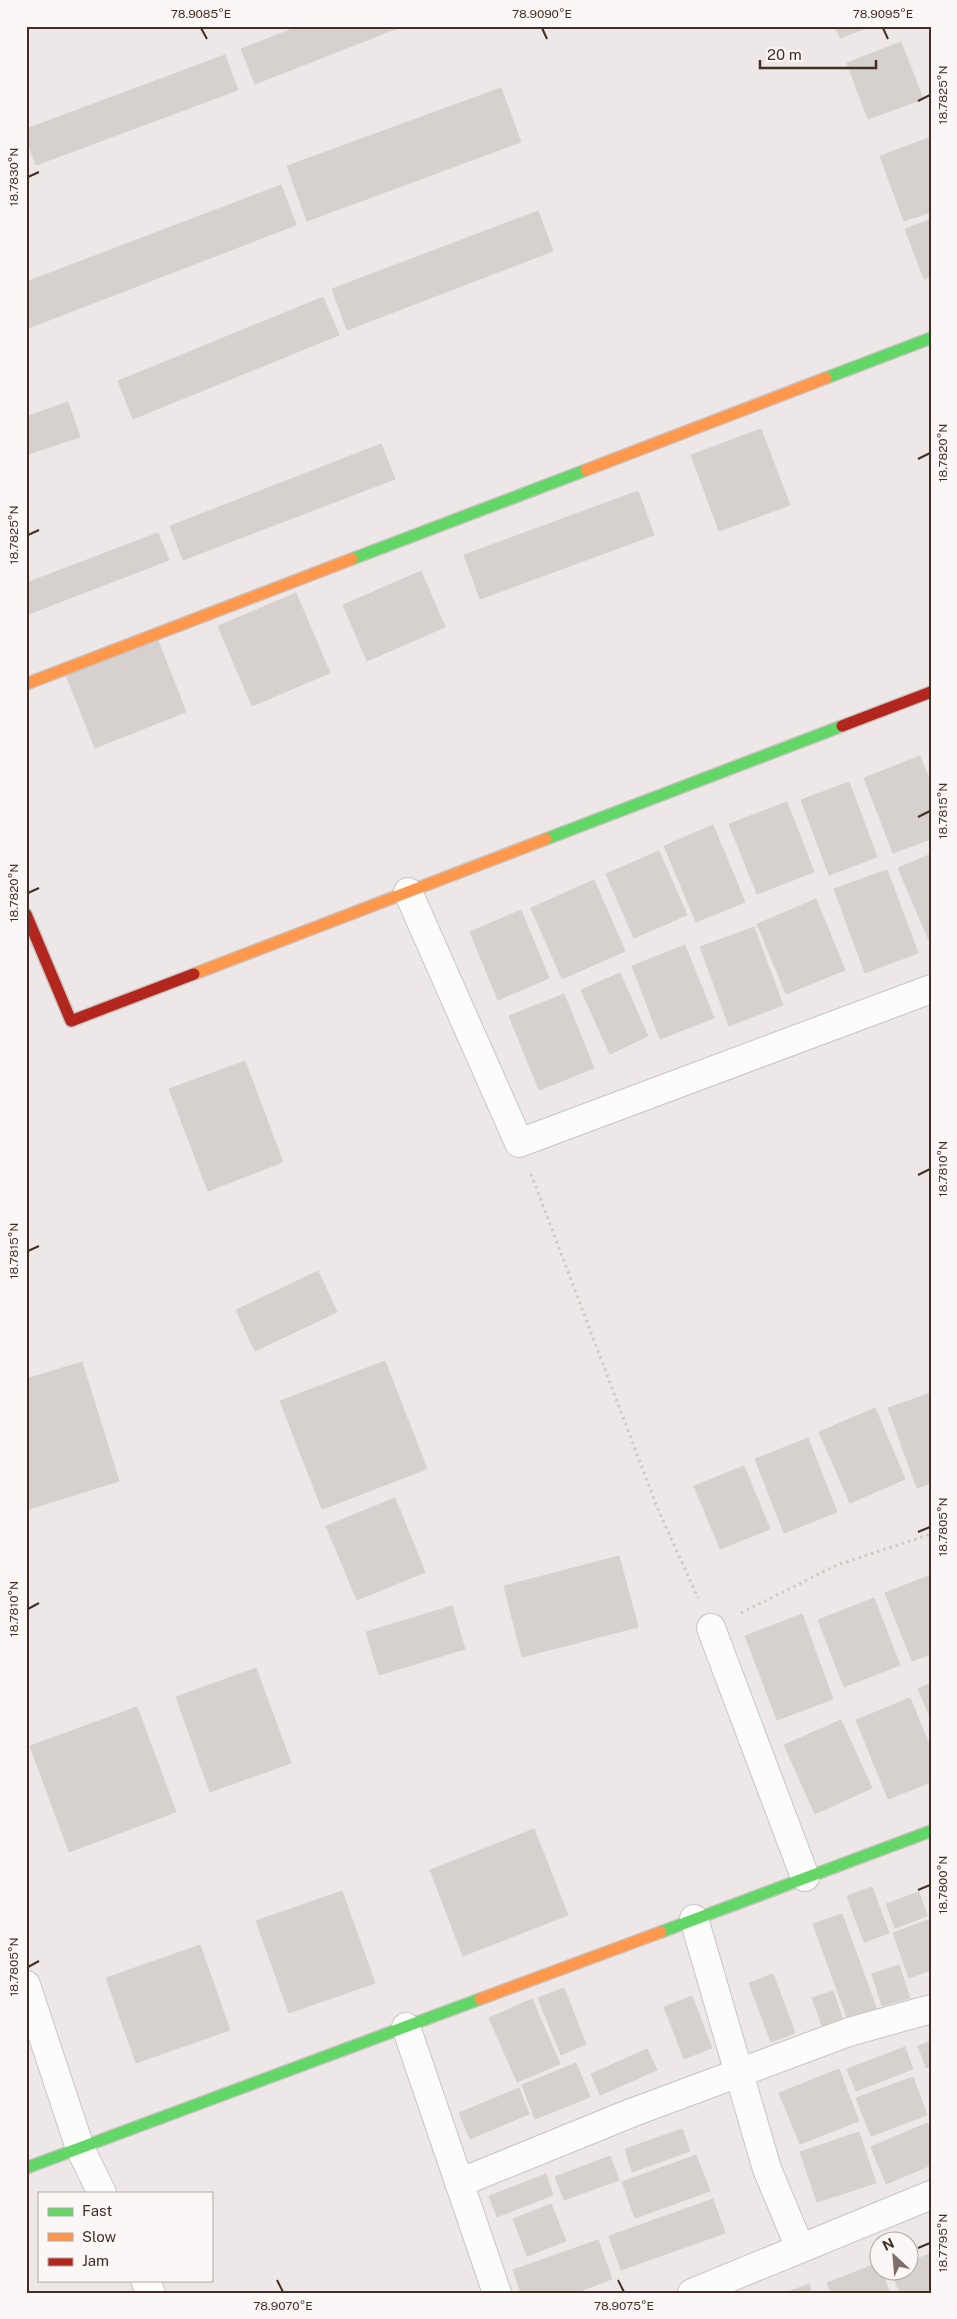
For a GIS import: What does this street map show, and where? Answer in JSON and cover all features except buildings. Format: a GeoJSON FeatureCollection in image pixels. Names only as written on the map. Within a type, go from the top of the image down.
{"type":"FeatureCollection","features":[{"type":"Feature","properties":{"kind":"street"},"geometry":{"type":"LineString","coordinates":[[26,684],[931,338]]}},
{"type":"Feature","properties":{"kind":"street"},"geometry":{"type":"LineString","coordinates":[[26,914],[71,1021],[931,692]]}},
{"type":"Feature","properties":{"kind":"street"},"geometry":{"type":"LineString","coordinates":[[408,892],[520,1143],[931,989]]}},
{"type":"Feature","properties":{"kind":"street"},"geometry":{"type":"LineString","coordinates":[[711,1628],[805,1877]]}},
{"type":"Feature","properties":{"kind":"street"},"geometry":{"type":"LineString","coordinates":[[26,2168],[931,1831]]}},
{"type":"Feature","properties":{"kind":"street"},"geometry":{"type":"LineString","coordinates":[[694,1919],[767,2169],[800,2248]]}},
{"type":"Feature","properties":{"kind":"street"},"geometry":{"type":"LineString","coordinates":[[26,1986],[80,2148],[102,2192]]}},
{"type":"Feature","properties":{"kind":"street"},"geometry":{"type":"LineString","coordinates":[[459,2183],[738,2073],[849,2032],[931,2008]]}},
{"type":"Feature","properties":{"kind":"street"},"geometry":{"type":"LineString","coordinates":[[406,2027],[497,2293]]}},
{"type":"Feature","properties":{"kind":"street"},"geometry":{"type":"LineString","coordinates":[[692,2293],[931,2195]]}},
{"type":"Feature","properties":{"kind":"path"},"geometry":{"type":"LineString","coordinates":[[520,1143],[657,1506],[711,1628],[837,1565],[931,1534]]}},
{"type":"Feature","properties":{"kind":"traffic: fast"},"geometry":{"type":"LineString","coordinates":[[826,378],[931,338]]}},
{"type":"Feature","properties":{"kind":"traffic: fast"},"geometry":{"type":"LineString","coordinates":[[352,559],[586,470]]}},
{"type":"Feature","properties":{"kind":"traffic: fast"},"geometry":{"type":"LineString","coordinates":[[546,839],[842,726]]}},
{"type":"Feature","properties":{"kind":"traffic: fast"},"geometry":{"type":"LineString","coordinates":[[661,1932],[931,1831]]}},
{"type":"Feature","properties":{"kind":"traffic: fast"},"geometry":{"type":"LineString","coordinates":[[26,2168],[480,1999]]}},
{"type":"Feature","properties":{"kind":"traffic: slow"},"geometry":{"type":"LineString","coordinates":[[586,470],[826,378]]}},
{"type":"Feature","properties":{"kind":"traffic: slow"},"geometry":{"type":"LineString","coordinates":[[26,684],[352,559]]}},
{"type":"Feature","properties":{"kind":"traffic: slow"},"geometry":{"type":"LineString","coordinates":[[194,974],[546,839]]}},
{"type":"Feature","properties":{"kind":"traffic: slow"},"geometry":{"type":"LineString","coordinates":[[480,1999],[661,1932]]}},
{"type":"Feature","properties":{"kind":"traffic: jam"},"geometry":{"type":"LineString","coordinates":[[842,726],[931,692]]}},
{"type":"Feature","properties":{"kind":"traffic: jam"},"geometry":{"type":"LineString","coordinates":[[26,914],[71,1021],[194,974]]}}]}
